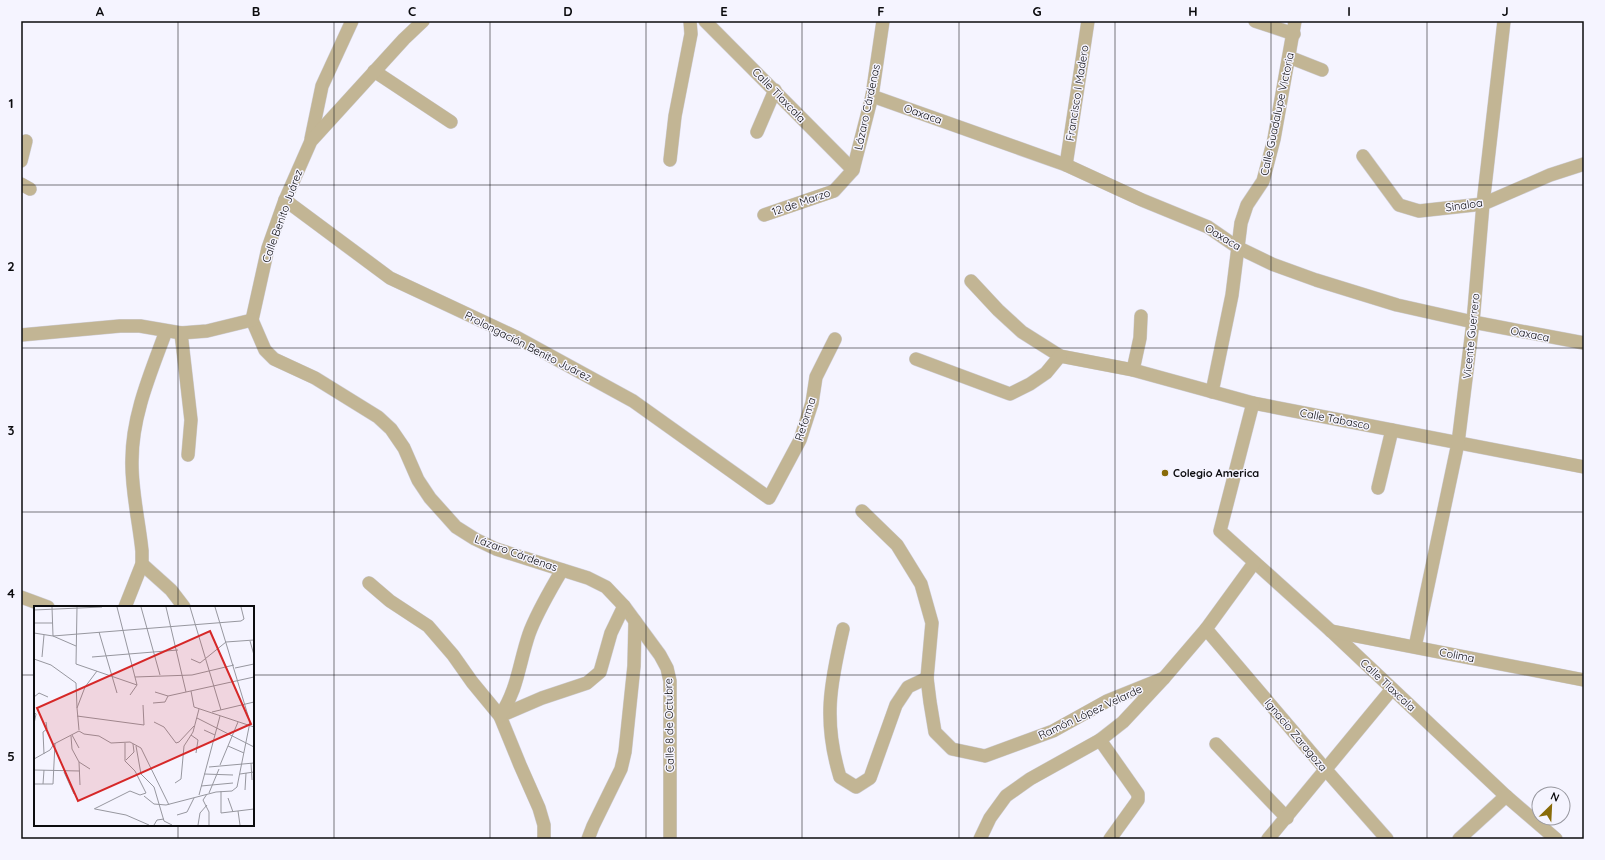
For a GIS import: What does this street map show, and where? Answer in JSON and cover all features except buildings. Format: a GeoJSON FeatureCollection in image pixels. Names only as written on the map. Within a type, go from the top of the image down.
{"type":"FeatureCollection","features":[{"type":"Feature","properties":{"kind":"street"},"geometry":{"type":"LineString","coordinates":[[311,141],[322,86],[352,21]]}},
{"type":"Feature","properties":{"kind":"street","name":"Calle Benito Juárez"},"geometry":{"type":"LineString","coordinates":[[252,320],[268,248],[311,141],[374,71],[423,21]]}},
{"type":"Feature","properties":{"kind":"street"},"geometry":{"type":"LineString","coordinates":[[670,160],[675,116],[691,34],[690,21]]}},
{"type":"Feature","properties":{"kind":"street","name":"Calle Tlaxcala"},"geometry":{"type":"LineString","coordinates":[[705,21],[853,170]]}},
{"type":"Feature","properties":{"kind":"street","name":"Lázaro Cárdenas"},"geometry":{"type":"LineString","coordinates":[[853,170],[872,96],[883,21]]}},
{"type":"Feature","properties":{"kind":"street","name":"Francisco I Madero"},"geometry":{"type":"LineString","coordinates":[[1066,165],[1088,21]]}},
{"type":"Feature","properties":{"kind":"street"},"geometry":{"type":"LineString","coordinates":[[1255,21],[1295,27]]}},
{"type":"Feature","properties":{"kind":"street","name":"Vicente Guerrero"},"geometry":{"type":"LineString","coordinates":[[1415,647],[1458,443],[1473,322],[1483,204],[1504,21]]}},
{"type":"Feature","properties":{"kind":"street","name":"Calle Guadalupe Victoria"},"geometry":{"type":"LineString","coordinates":[[1212,392],[1232,295],[1241,223],[1247,205],[1263,181],[1274,139],[1295,27]]}},
{"type":"Feature","properties":{"kind":"street"},"geometry":{"type":"LineString","coordinates":[[1289,57],[1322,70]]}},
{"type":"Feature","properties":{"kind":"street"},"geometry":{"type":"LineString","coordinates":[[374,71],[451,122]]}},
{"type":"Feature","properties":{"kind":"street"},"geometry":{"type":"LineString","coordinates":[[757,132],[775,90]]}},
{"type":"Feature","properties":{"kind":"street","name":"Oaxaca"},"geometry":{"type":"LineString","coordinates":[[872,96],[1066,165],[1142,200],[1208,227],[1237,247],[1272,264],[1316,280],[1397,305],[1584,344]]}},
{"type":"Feature","properties":{"kind":"street"},"geometry":{"type":"LineString","coordinates":[[21,161],[26,141]]}},
{"type":"Feature","properties":{"kind":"street","name":"Sinaloa"},"geometry":{"type":"LineString","coordinates":[[1364,156],[1399,205],[1419,210],[1483,204],[1550,175],[1584,164]]}},
{"type":"Feature","properties":{"kind":"street","name":"12 de Marzo"},"geometry":{"type":"LineString","coordinates":[[764,215],[834,191],[853,170]]}},
{"type":"Feature","properties":{"kind":"street","name":"Prolongación Benito Juárez"},"geometry":{"type":"LineString","coordinates":[[286,200],[390,278],[516,337],[633,401],[769,498]]}},
{"type":"Feature","properties":{"kind":"street"},"geometry":{"type":"LineString","coordinates":[[916,359],[1010,394],[1030,384],[1046,373],[1060,356],[1022,332],[998,310],[971,281]]}},
{"type":"Feature","properties":{"kind":"street"},"geometry":{"type":"LineString","coordinates":[[1133,370],[1140,338],[1142,316]]}},
{"type":"Feature","properties":{"kind":"street"},"geometry":{"type":"LineString","coordinates":[[22,337],[120,326],[140,326],[181,333],[207,331],[252,320]]}},
{"type":"Feature","properties":{"kind":"street","name":"Lázaro Cárdenas"},"geometry":{"type":"LineString","coordinates":[[252,320],[265,350],[274,359],[315,378],[378,417],[390,429],[404,448],[418,480],[430,498],[456,527],[475,540],[588,578],[606,587],[624,606],[635,621]]}},
{"type":"Feature","properties":{"kind":"street"},"geometry":{"type":"LineString","coordinates":[[125,606],[142,564],[142,551],[132,460],[133,435],[146,385],[166,331]]}},
{"type":"Feature","properties":{"kind":"street"},"geometry":{"type":"LineString","coordinates":[[181,333],[191,420],[188,455]]}},
{"type":"Feature","properties":{"kind":"street","name":"Reforma"},"geometry":{"type":"LineString","coordinates":[[769,498],[800,440],[812,403],[816,377],[835,339]]}},
{"type":"Feature","properties":{"kind":"street","name":"Calle Tabasco"},"geometry":{"type":"LineString","coordinates":[[1060,356],[1133,370],[1253,403],[1584,467]]}},
{"type":"Feature","properties":{"kind":"street","name":"Calle Tlaxcala"},"geometry":{"type":"LineString","coordinates":[[1253,403],[1220,531],[1331,631],[1506,796],[1556,839]]}},
{"type":"Feature","properties":{"kind":"street"},"geometry":{"type":"LineString","coordinates":[[1378,488],[1392,430]]}},
{"type":"Feature","properties":{"kind":"street","name":"Ramón López Velarde"},"geometry":{"type":"LineString","coordinates":[[862,511],[897,545],[921,584],[932,623],[927,678],[935,732],[952,749],[985,756],[1053,731],[1108,701],[1164,678]]}},
{"type":"Feature","properties":{"kind":"street","name":"Ramón López Velarde"},"geometry":{"type":"LineString","coordinates":[[980,839],[990,818],[1006,796],[1030,779],[1100,740],[1123,722],[1164,678],[1206,628],[1254,563]]}},
{"type":"Feature","properties":{"kind":"street"},"geometry":{"type":"LineString","coordinates":[[142,564],[171,590],[183,606]]}},
{"type":"Feature","properties":{"kind":"street"},"geometry":{"type":"LineString","coordinates":[[500,716],[509,702],[519,675],[529,634],[543,604],[562,570]]}},
{"type":"Feature","properties":{"kind":"street"},"geometry":{"type":"LineString","coordinates":[[369,583],[390,600],[428,626],[453,655],[476,687],[500,716],[539,808],[544,825],[544,839]]}},
{"type":"Feature","properties":{"kind":"street"},"geometry":{"type":"LineString","coordinates":[[21,597],[45,606]]}},
{"type":"Feature","properties":{"kind":"street"},"geometry":{"type":"LineString","coordinates":[[500,716],[542,698],[587,683],[600,672],[611,633],[624,606]]}},
{"type":"Feature","properties":{"kind":"street"},"geometry":{"type":"LineString","coordinates":[[588,839],[621,770],[625,752],[634,666],[635,621]]}},
{"type":"Feature","properties":{"kind":"street","name":"Calle 8 de Octubre"},"geometry":{"type":"LineString","coordinates":[[635,621],[660,654],[667,668],[670,681],[670,839]]}},
{"type":"Feature","properties":{"kind":"street","name":"Ignacio Zaragoza"},"geometry":{"type":"LineString","coordinates":[[1206,628],[1326,770],[1387,839]]}},
{"type":"Feature","properties":{"kind":"street"},"geometry":{"type":"LineString","coordinates":[[843,629],[832,680],[829,713],[834,757],[840,777],[856,787],[870,778],[896,704],[908,687],[927,678]]}},
{"type":"Feature","properties":{"kind":"street","name":"Colima"},"geometry":{"type":"LineString","coordinates":[[1331,631],[1584,680]]}},
{"type":"Feature","properties":{"kind":"street"},"geometry":{"type":"LineString","coordinates":[[1268,839],[1287,818],[1392,689]]}},
{"type":"Feature","properties":{"kind":"street"},"geometry":{"type":"LineString","coordinates":[[1100,740],[1138,794],[1138,800],[1110,839]]}},
{"type":"Feature","properties":{"kind":"street"},"geometry":{"type":"LineString","coordinates":[[1216,744],[1287,818]]}},
{"type":"Feature","properties":{"kind":"street"},"geometry":{"type":"LineString","coordinates":[[1460,839],[1506,796]]}},
{"type":"Feature","properties":{"kind":"place","name":"Colegio America"},"geometry":{"type":"Point","coordinates":[1165,473]}}]}
